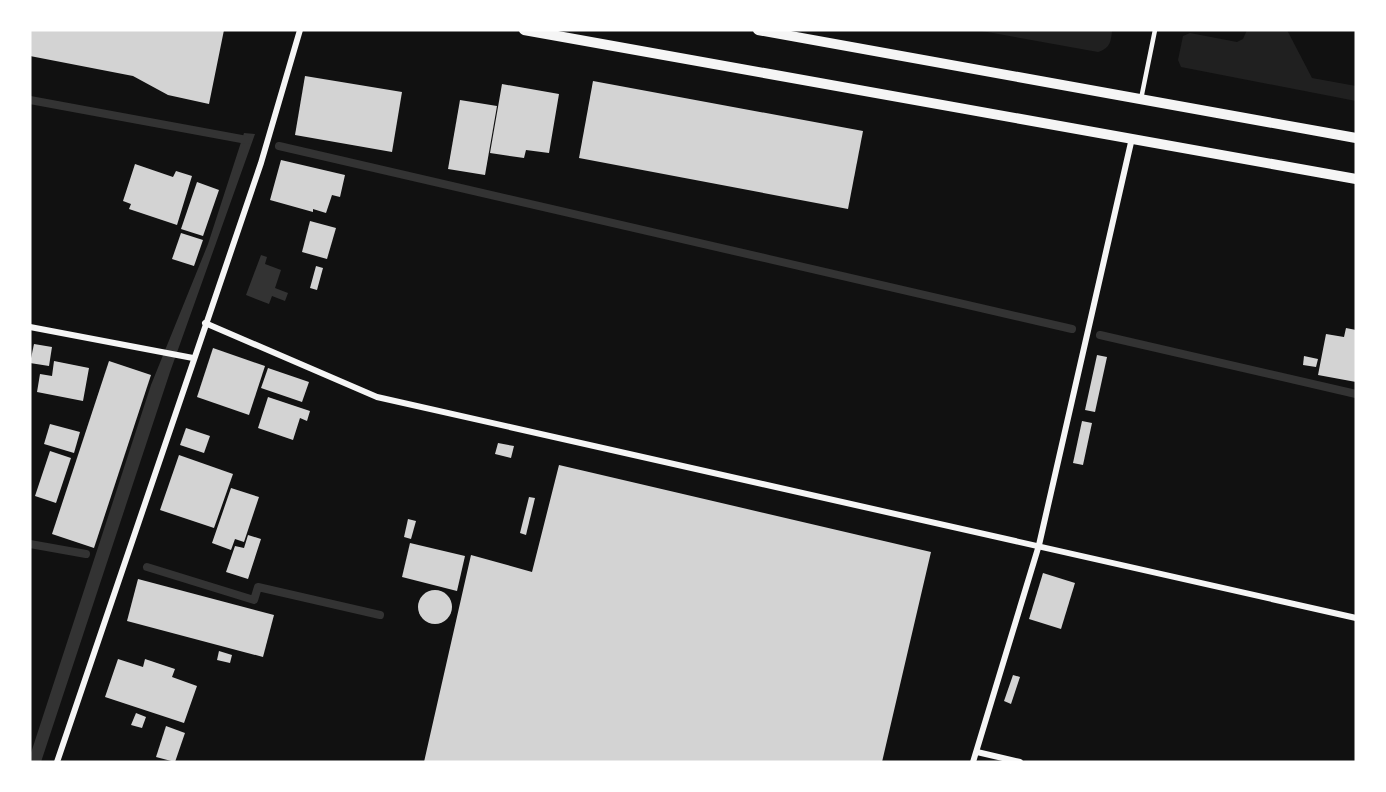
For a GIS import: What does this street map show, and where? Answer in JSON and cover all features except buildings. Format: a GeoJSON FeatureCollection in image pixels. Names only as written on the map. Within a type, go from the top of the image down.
{"type":"FeatureCollection","features":[{"type":"Feature","properties":{"kind":"street"},"geometry":{"type":"LineString","coordinates":[[57,762],[261,163],[300,30]]}},
{"type":"Feature","properties":{"kind":"street"},"geometry":{"type":"LineString","coordinates":[[524,30],[1356,179]]}},
{"type":"Feature","properties":{"kind":"street"},"geometry":{"type":"LineString","coordinates":[[758,30],[1356,138]]}},
{"type":"Feature","properties":{"kind":"street"},"geometry":{"type":"LineString","coordinates":[[974,762],[1039,545],[1132,138]]}},
{"type":"Feature","properties":{"kind":"street"},"geometry":{"type":"LineString","coordinates":[[205,323],[377,397],[1356,618]]}},
{"type":"Feature","properties":{"kind":"street"},"geometry":{"type":"LineString","coordinates":[[30,327],[193,358]]}},
{"type":"Feature","properties":{"kind":"street"},"geometry":{"type":"LineString","coordinates":[[976,752],[1020,762]]}},
{"type":"Feature","properties":{"kind":"lane"},"geometry":{"type":"LineString","coordinates":[[1140,99],[1155,30]]}},
{"type":"Feature","properties":{"kind":"shaded area"},"geometry":{"type":"Polygon","coordinates":[[[976,30],[1112,30],[1109,44],[1098,52],[976,30]]]}},
{"type":"Feature","properties":{"kind":"shaded area"},"geometry":{"type":"Polygon","coordinates":[[[1247,30],[1287,30],[1312,78],[1356,86],[1356,101],[1181,67],[1178,60],[1183,36],[1190,33],[1237,42],[1243,39],[1247,30]]]}},
{"type":"Feature","properties":{"kind":"shaded area"},"geometry":{"type":"Polygon","coordinates":[[[244,133],[255,134],[170,372],[41,762],[30,762],[30,756],[151,385],[208,244],[244,133]]]}},
{"type":"Feature","properties":{"kind":"shaded area"},"geometry":{"type":"Polygon","coordinates":[[[261,255],[267,257],[265,264],[281,270],[275,288],[288,293],[285,301],[272,296],[269,304],[246,295],[261,255]]]}},
{"type":"Feature","properties":{"kind":"waterway"},"geometry":{"type":"LineString","coordinates":[[30,100],[247,140]]}},
{"type":"Feature","properties":{"kind":"waterway"},"geometry":{"type":"LineString","coordinates":[[279,146],[1072,329]]}},
{"type":"Feature","properties":{"kind":"waterway"},"geometry":{"type":"LineString","coordinates":[[1100,335],[1356,394]]}},
{"type":"Feature","properties":{"kind":"waterway"},"geometry":{"type":"LineString","coordinates":[[30,544],[86,554]]}},
{"type":"Feature","properties":{"kind":"waterway"},"geometry":{"type":"LineString","coordinates":[[147,567],[254,600],[258,587],[380,615]]}}]}
